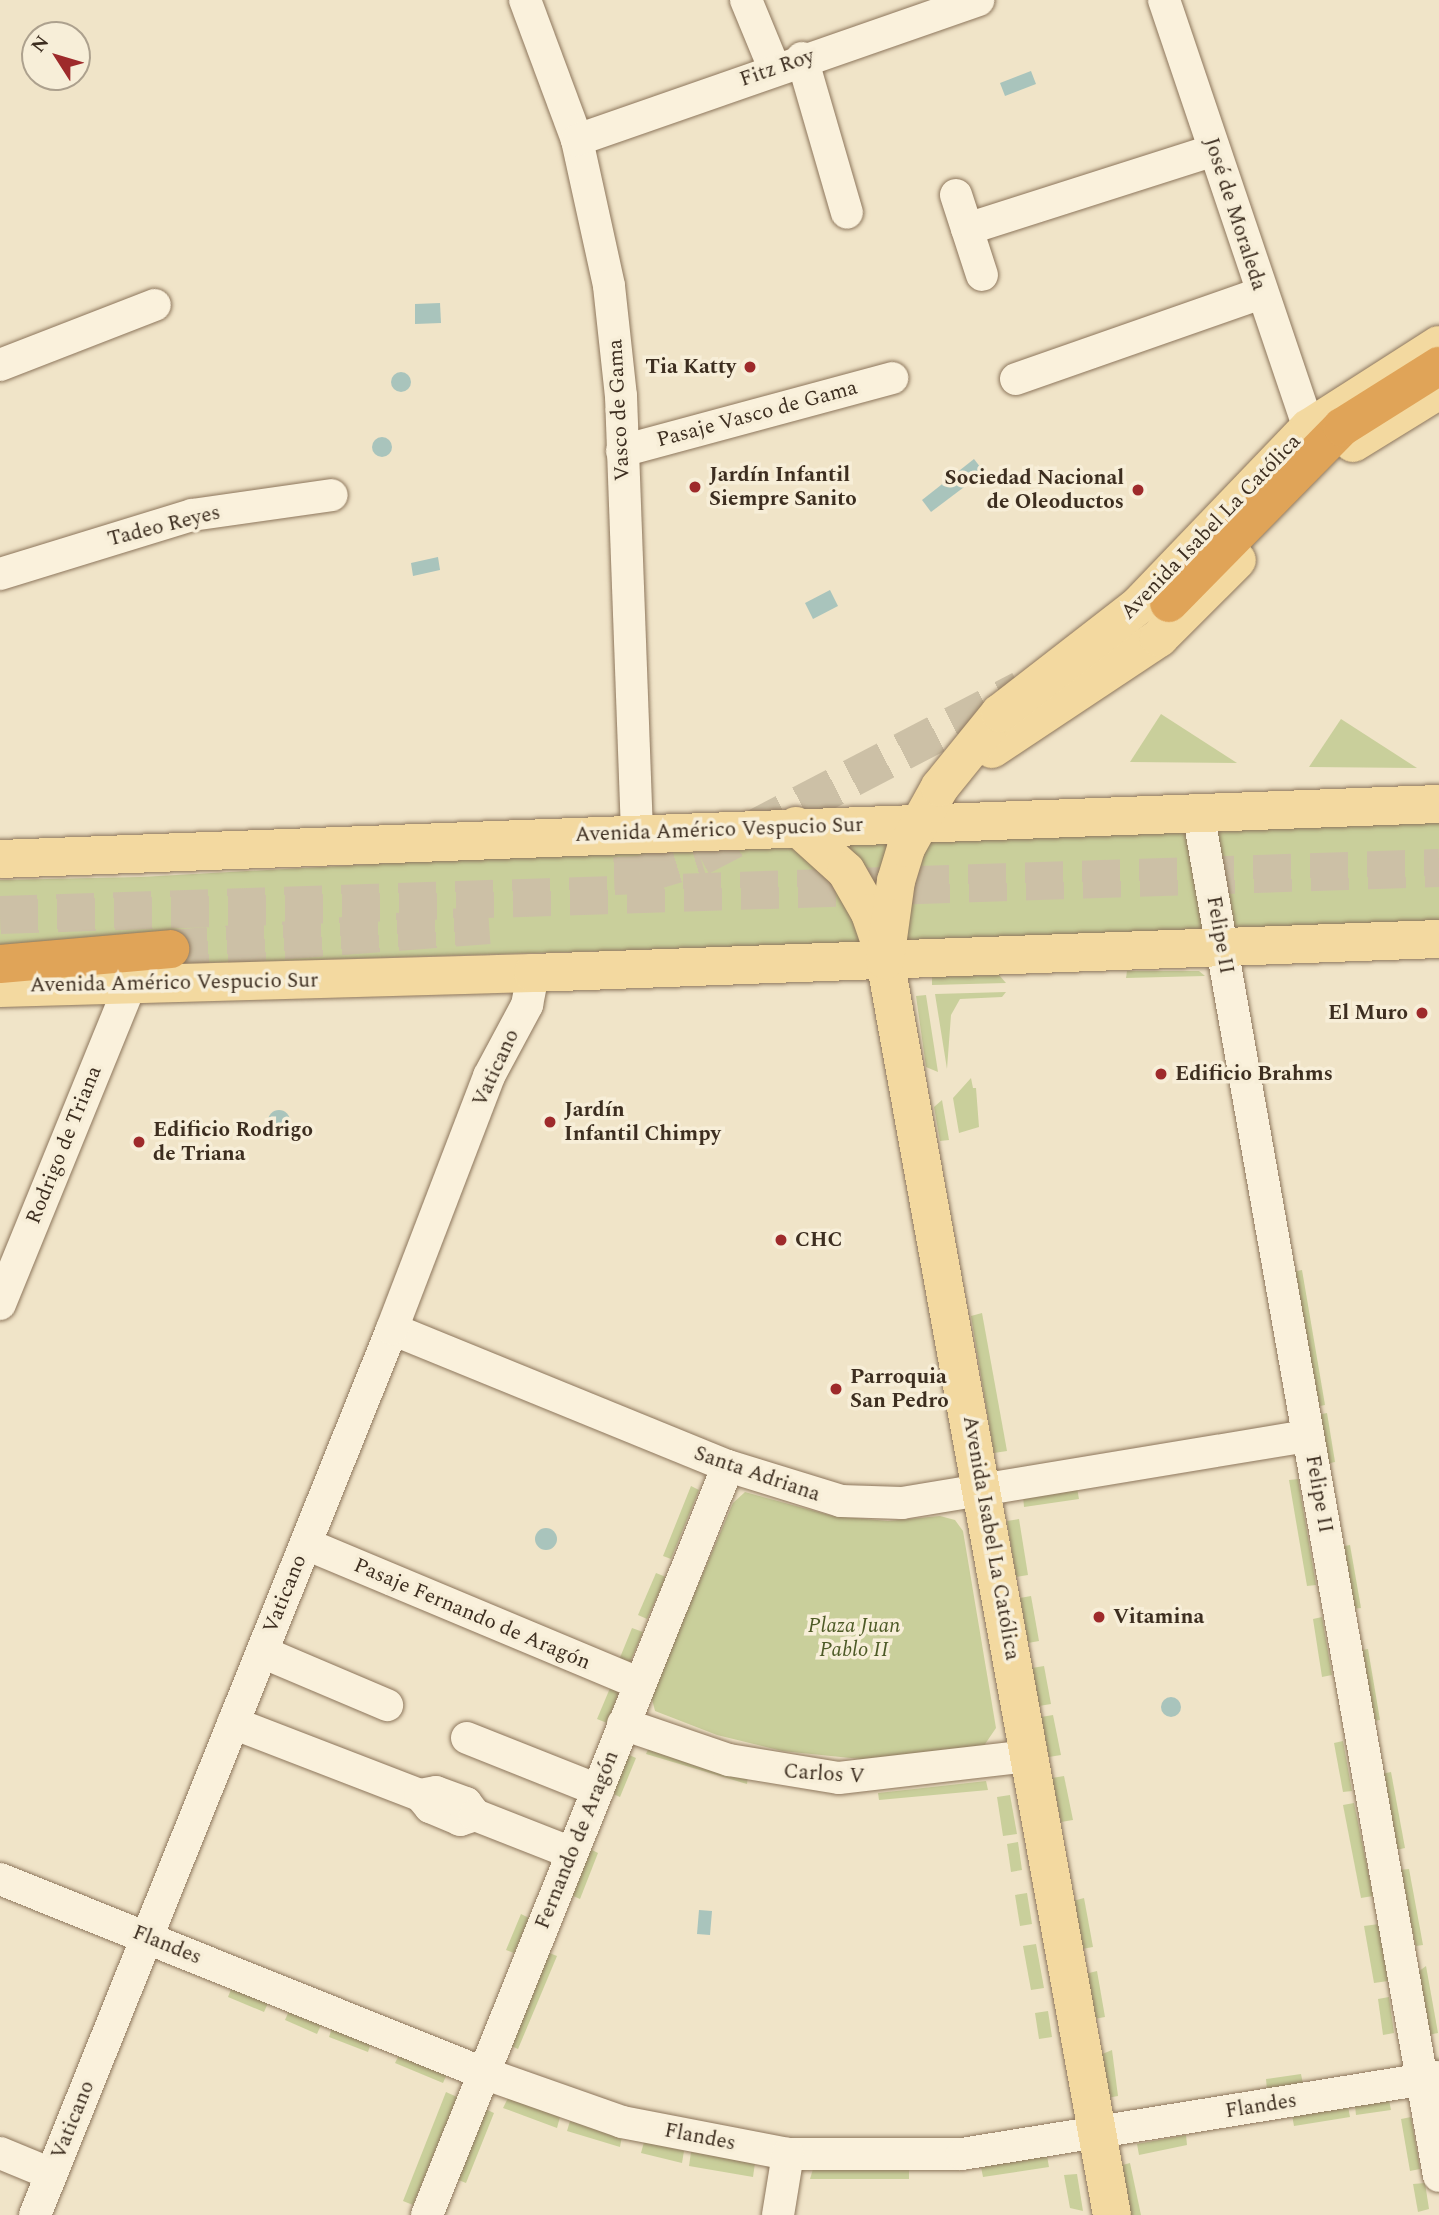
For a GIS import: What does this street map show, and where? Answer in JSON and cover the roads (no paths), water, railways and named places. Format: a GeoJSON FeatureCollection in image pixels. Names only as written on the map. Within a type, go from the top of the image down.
{"type":"FeatureCollection","features":[{"type":"Feature","properties":{"kind":"highway"},"geometry":{"type":"LineString","coordinates":[[1169,603],[1342,427],[1439,366]]}},
{"type":"Feature","properties":{"kind":"highway"},"geometry":{"type":"LineString","coordinates":[[0,964],[170,948]]}},
{"type":"Feature","properties":{"kind":"main road","name":"Avenida Isabel La Católica"},"geometry":{"type":"LineString","coordinates":[[1112,2215],[983,1490],[885,960],[896,881],[919,822],[940,787],[1000,713],[1139,605],[1309,428],[1439,345]]}},
{"type":"Feature","properties":{"kind":"main road","name":"Avenida Isabel La Católica"},"geometry":{"type":"LineString","coordinates":[[940,787],[1160,638],[1326,466],[1353,443],[1439,390]]}},
{"type":"Feature","properties":{"kind":"main road","name":"Avenida Américo Vespucio Sur"},"geometry":{"type":"LineString","coordinates":[[0,859],[796,826],[1439,804]]}},
{"type":"Feature","properties":{"kind":"main road"},"geometry":{"type":"LineString","coordinates":[[796,826],[829,852],[859,890],[885,960]]}},
{"type":"Feature","properties":{"kind":"main road","name":"Avenida Américo Vespucio Sur"},"geometry":{"type":"LineString","coordinates":[[0,988],[533,973],[1222,945],[1439,939]]}},
{"type":"Feature","properties":{"kind":"street","name":"Vasco de Gama"},"geometry":{"type":"LineString","coordinates":[[525,0],[577,140],[609,286],[622,451],[637,833]]}},
{"type":"Feature","properties":{"kind":"street"},"geometry":{"type":"LineString","coordinates":[[746,0],[788,63],[847,213]]}},
{"type":"Feature","properties":{"kind":"street","name":"Fitz Roy"},"geometry":{"type":"LineString","coordinates":[[577,140],[788,63],[978,0]]}},
{"type":"Feature","properties":{"kind":"street","name":"José de Moraleda"},"geometry":{"type":"LineString","coordinates":[[1164,0],[1309,428]]}},
{"type":"Feature","properties":{"kind":"street"},"geometry":{"type":"LineString","coordinates":[[967,229],[1214,150]]}},
{"type":"Feature","properties":{"kind":"street"},"geometry":{"type":"LineString","coordinates":[[956,195],[982,275]]}},
{"type":"Feature","properties":{"kind":"street"},"geometry":{"type":"LineString","coordinates":[[1016,379],[1262,293]]}},
{"type":"Feature","properties":{"kind":"street"},"geometry":{"type":"LineString","coordinates":[[0,365],[155,305]]}},
{"type":"Feature","properties":{"kind":"street","name":"Pasaje Vasco de Gama"},"geometry":{"type":"LineString","coordinates":[[622,451],[892,378]]}},
{"type":"Feature","properties":{"kind":"street","name":"Tadeo Reyes"},"geometry":{"type":"LineString","coordinates":[[0,574],[192,515],[332,495]]}},
{"type":"Feature","properties":{"kind":"street","name":"Felipe II"},"geometry":{"type":"LineString","coordinates":[[1198,812],[1308,1436],[1430,2078],[1439,2176]]}},
{"type":"Feature","properties":{"kind":"street","name":"Vaticano"},"geometry":{"type":"LineString","coordinates":[[35,2215],[392,1329],[489,1076],[527,1005],[533,973]]}},
{"type":"Feature","properties":{"kind":"street","name":"Rodrigo de Triana"},"geometry":{"type":"LineString","coordinates":[[0,1304],[130,986]]}},
{"type":"Feature","properties":{"kind":"street","name":"Santa Adriana"},"geometry":{"type":"LineString","coordinates":[[392,1329],[728,1466],[841,1501],[902,1503],[1308,1436]]}},
{"type":"Feature","properties":{"kind":"street","name":"Fernando de Aragón"},"geometry":{"type":"LineString","coordinates":[[427,2215],[728,1466]]}},
{"type":"Feature","properties":{"kind":"street","name":"Pasaje Fernando de Aragón"},"geometry":{"type":"LineString","coordinates":[[306,1544],[640,1684]]}},
{"type":"Feature","properties":{"kind":"street"},"geometry":{"type":"LineString","coordinates":[[262,1652],[387,1704]]}},
{"type":"Feature","properties":{"kind":"street"},"geometry":{"type":"LineString","coordinates":[[233,1723],[420,1795],[430,1807],[460,1820],[475,1815],[572,1853]]}},
{"type":"Feature","properties":{"kind":"street","name":"Carlos V"},"geometry":{"type":"LineString","coordinates":[[623,1724],[729,1760],[839,1778],[1030,1756]]}},
{"type":"Feature","properties":{"kind":"street"},"geometry":{"type":"LineString","coordinates":[[467,1738],[598,1790]]}},
{"type":"Feature","properties":{"kind":"street","name":"Flandes"},"geometry":{"type":"LineString","coordinates":[[0,1878],[483,2073],[621,2122],[788,2154],[962,2154],[1430,2078]]}},
{"type":"Feature","properties":{"kind":"street"},"geometry":{"type":"LineString","coordinates":[[0,2153],[51,2174]]}},
{"type":"Feature","properties":{"kind":"street"},"geometry":{"type":"LineString","coordinates":[[778,2215],[788,2154]]}},
{"type":"Feature","properties":{"kind":"water"},"geometry":{"type":"Polygon","coordinates":[[[1031,71],[1036,84],[1005,96],[1000,83],[1031,71]]]}},
{"type":"Feature","properties":{"kind":"water"},"geometry":{"type":"Polygon","coordinates":[[[440,303],[441,323],[415,324],[415,304],[440,303]]]}},
{"type":"Feature","properties":{"kind":"water"},"geometry":{"type":"Polygon","coordinates":[[[401,372],[408,375],[411,382],[408,389],[401,392],[394,389],[391,382],[394,375],[401,372]]]}},
{"type":"Feature","properties":{"kind":"water"},"geometry":{"type":"Polygon","coordinates":[[[382,437],[389,440],[392,447],[389,454],[382,457],[375,454],[372,447],[375,440],[382,437]]]}},
{"type":"Feature","properties":{"kind":"water"},"geometry":{"type":"Polygon","coordinates":[[[974,459],[984,472],[931,512],[922,500],[974,459]]]}},
{"type":"Feature","properties":{"kind":"water"},"geometry":{"type":"Polygon","coordinates":[[[438,557],[440,570],[413,576],[411,563],[438,557]]]}},
{"type":"Feature","properties":{"kind":"water"},"geometry":{"type":"Polygon","coordinates":[[[830,590],[838,606],[813,619],[805,603],[830,590]]]}},
{"type":"Feature","properties":{"kind":"water"},"geometry":{"type":"Polygon","coordinates":[[[275,1110],[283,1110],[290,1117],[290,1125],[283,1132],[275,1132],[268,1125],[268,1117],[275,1110]]]}},
{"type":"Feature","properties":{"kind":"water"},"geometry":{"type":"Polygon","coordinates":[[[546,1528],[554,1531],[557,1539],[554,1547],[546,1550],[538,1547],[535,1539],[538,1531],[546,1528]]]}},
{"type":"Feature","properties":{"kind":"water"},"geometry":{"type":"Polygon","coordinates":[[[1171,1697],[1178,1700],[1181,1707],[1178,1714],[1171,1717],[1164,1714],[1161,1707],[1164,1700],[1171,1697]]]}},
{"type":"Feature","properties":{"kind":"water"},"geometry":{"type":"Polygon","coordinates":[[[699,1910],[712,1911],[710,1935],[697,1934],[699,1910]]]}},
{"type":"Feature","properties":{"kind":"tunnel"},"geometry":{"type":"LineString","coordinates":[[614,876],[640,875],[700,857],[1021,690]]}},
{"type":"Feature","properties":{"kind":"tunnel"},"geometry":{"type":"LineString","coordinates":[[0,915],[1439,868]]}},
{"type":"Feature","properties":{"kind":"tunnel"},"geometry":{"type":"LineString","coordinates":[[170,949],[489,925]]}},
{"type":"Feature","properties":{"kind":"place","name":"Tia Katty"},"geometry":{"type":"Point","coordinates":[750,367]}},
{"type":"Feature","properties":{"kind":"place","name":"Jardín Infantil Siempre Sanito"},"geometry":{"type":"Point","coordinates":[695,487]}},
{"type":"Feature","properties":{"kind":"place","name":"Sociedad Nacional de Oleoductos"},"geometry":{"type":"Point","coordinates":[1138,490]}},
{"type":"Feature","properties":{"kind":"place","name":"El Muro"},"geometry":{"type":"Point","coordinates":[1422,1013]}},
{"type":"Feature","properties":{"kind":"place","name":"Edificio Brahms"},"geometry":{"type":"Point","coordinates":[1161,1074]}},
{"type":"Feature","properties":{"kind":"place","name":"Jardín Infantil Chimpy"},"geometry":{"type":"Point","coordinates":[550,1122]}},
{"type":"Feature","properties":{"kind":"place","name":"Edificio Rodrigo de Triana"},"geometry":{"type":"Point","coordinates":[139,1142]}},
{"type":"Feature","properties":{"kind":"place","name":"CHC"},"geometry":{"type":"Point","coordinates":[781,1240]}},
{"type":"Feature","properties":{"kind":"place","name":"Parroquia San Pedro"},"geometry":{"type":"Point","coordinates":[836,1389]}},
{"type":"Feature","properties":{"kind":"place","name":"Vitamina"},"geometry":{"type":"Point","coordinates":[1099,1617]}},
{"type":"Feature","properties":{"kind":"park label","name":"Plaza Juan Pablo II"},"geometry":{"type":"Point","coordinates":[854,1638]}}]}
